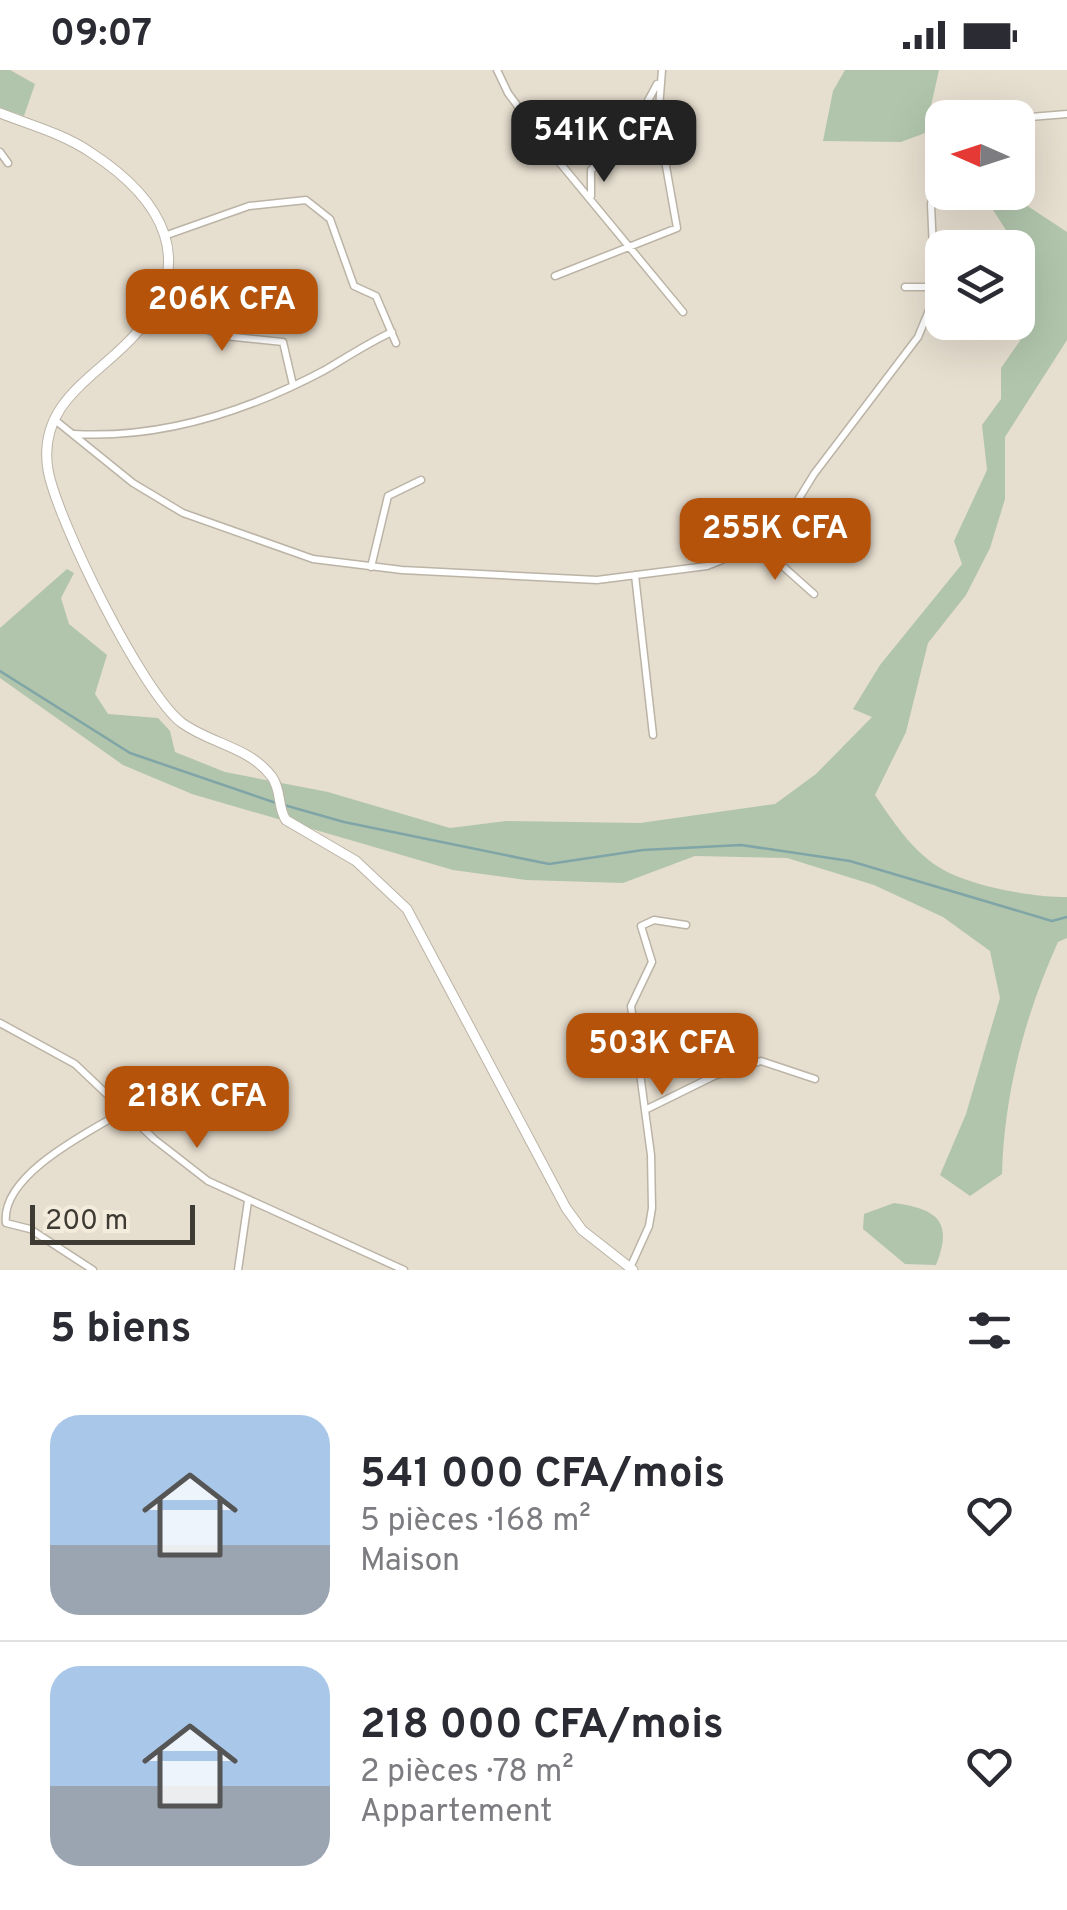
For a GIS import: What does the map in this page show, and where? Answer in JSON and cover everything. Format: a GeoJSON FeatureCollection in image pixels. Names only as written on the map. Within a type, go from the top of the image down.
{"type":"FeatureCollection","features":[{"type":"Feature","properties":{"kind":"street"},"geometry":{"type":"LineString","coordinates":[[497,70],[508,93],[572,177],[683,312]]}},
{"type":"Feature","properties":{"kind":"street"},"geometry":{"type":"LineString","coordinates":[[572,177],[588,175],[601,158],[630,134],[662,70]]}},
{"type":"Feature","properties":{"kind":"street"},"geometry":{"type":"LineString","coordinates":[[556,276],[676,230],[660,136],[658,83]]}},
{"type":"Feature","properties":{"kind":"street"},"geometry":{"type":"LineString","coordinates":[[0,113],[90,152],[138,193],[167,235],[168,276],[153,311],[131,340],[73,387],[55,420],[48,465],[60,506],[84,561],[164,706],[182,723],[261,766],[278,788],[286,820],[356,861],[402,902],[566,1208],[582,1230],[631,1269],[649,1226],[652,1208],[631,1006],[652,962],[641,926],[654,920],[686,924]]}},
{"type":"Feature","properties":{"kind":"street"},"geometry":{"type":"LineString","coordinates":[[1035,117],[1067,114]]}},
{"type":"Feature","properties":{"kind":"street"},"geometry":{"type":"LineString","coordinates":[[0,152],[8,163]]}},
{"type":"Feature","properties":{"kind":"street"},"geometry":{"type":"LineString","coordinates":[[588,175],[592,199]]}},
{"type":"Feature","properties":{"kind":"street"},"geometry":{"type":"LineString","coordinates":[[167,235],[249,206],[306,200],[330,219],[354,286],[376,296],[396,343]]}},
{"type":"Feature","properties":{"kind":"street"},"geometry":{"type":"LineString","coordinates":[[905,287],[925,287]]}},
{"type":"Feature","properties":{"kind":"street"},"geometry":{"type":"LineString","coordinates":[[153,311],[225,336],[283,342],[293,386]]}},
{"type":"Feature","properties":{"kind":"street"},"geometry":{"type":"LineString","coordinates":[[55,420],[133,482],[190,516],[294,554],[371,567],[596,580],[696,568],[758,545],[783,526],[814,474],[925,322]]}},
{"type":"Feature","properties":{"kind":"street"},"geometry":{"type":"LineString","coordinates":[[72,434],[193,423],[293,386],[392,332]]}},
{"type":"Feature","properties":{"kind":"street"},"geometry":{"type":"LineString","coordinates":[[371,567],[388,496],[421,480]]}},
{"type":"Feature","properties":{"kind":"street"},"geometry":{"type":"LineString","coordinates":[[758,545],[814,594]]}},
{"type":"Feature","properties":{"kind":"street"},"geometry":{"type":"LineString","coordinates":[[635,574],[653,735]]}},
{"type":"Feature","properties":{"kind":"street"},"geometry":{"type":"LineString","coordinates":[[0,1023],[75,1064],[188,1167],[248,1201],[404,1270]]}},
{"type":"Feature","properties":{"kind":"street"},"geometry":{"type":"LineString","coordinates":[[644,1110],[714,1076],[760,1061],[814,1079]]}},
{"type":"Feature","properties":{"kind":"street"},"geometry":{"type":"LineString","coordinates":[[93,1270],[30,1229],[6,1222],[7,1205],[19,1184],[72,1140],[124,1112]]}},
{"type":"Feature","properties":{"kind":"street"},"geometry":{"type":"LineString","coordinates":[[238,1270],[248,1201]]}},
{"type":"Feature","properties":{"kind":"green space"},"geometry":{"type":"Polygon","coordinates":[[[0,70],[10,70],[35,84],[24,116],[0,108],[0,70]]]}},
{"type":"Feature","properties":{"kind":"green space"},"geometry":{"type":"Polygon","coordinates":[[[845,70],[939,70],[932,100],[925,100],[925,133],[901,142],[823,141],[833,91],[845,70]]]}},
{"type":"Feature","properties":{"kind":"green space"},"geometry":{"type":"Polygon","coordinates":[[[993,210],[1034,210],[1067,232],[1067,340],[1005,437],[1005,499],[990,548],[966,595],[928,643],[906,732],[875,795],[910,843],[950,873],[1000,889],[1067,897],[1067,938],[1058,942],[1046,970],[1018,1055],[1007,1114],[1002,1174],[970,1196],[940,1175],[966,1114],[1000,998],[990,951],[943,917],[874,885],[787,858],[695,856],[623,883],[526,880],[453,870],[192,794],[123,765],[0,678],[0,628],[67,569],[74,573],[61,598],[69,624],[107,655],[95,694],[108,714],[158,718],[170,731],[175,752],[225,772],[328,792],[450,828],[506,821],[640,823],[775,804],[816,774],[872,717],[853,709],[880,665],[962,564],[954,541],[987,470],[982,425],[1001,399],[1001,368],[1020,340],[1035,340],[1035,230],[1006,230],[993,210]]]}},
{"type":"Feature","properties":{"kind":"green space"},"geometry":{"type":"Polygon","coordinates":[[[894,1203],[921,1209],[938,1219],[943,1237],[936,1265],[905,1264],[863,1229],[864,1214],[894,1203]]]}},
{"type":"Feature","properties":{"kind":"waterway"},"geometry":{"type":"LineString","coordinates":[[0,671],[130,753],[276,803]]}},
{"type":"Feature","properties":{"kind":"waterway"},"geometry":{"type":"LineString","coordinates":[[284,805],[344,822],[549,864],[643,850],[741,845],[850,861],[1052,921],[1067,917]]}}]}
